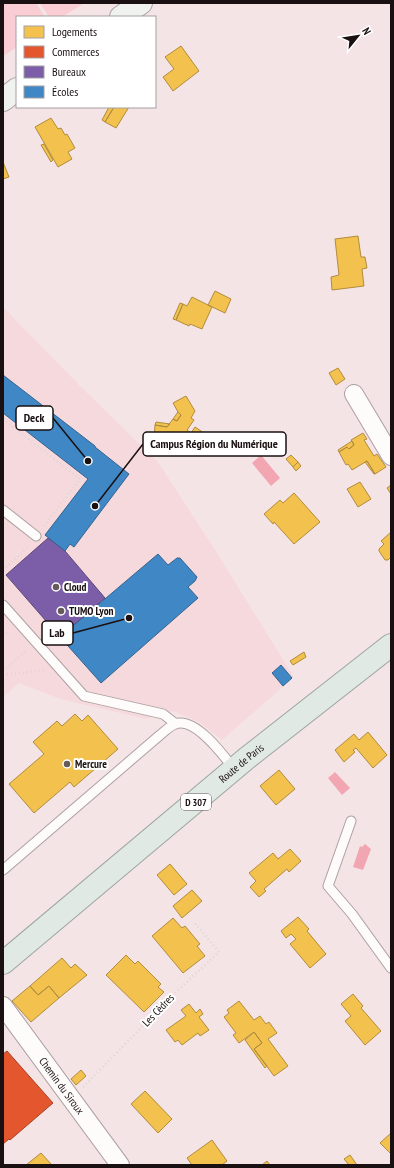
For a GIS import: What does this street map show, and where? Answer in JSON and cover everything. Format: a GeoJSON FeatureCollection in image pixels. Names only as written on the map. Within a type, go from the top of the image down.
{"type":"FeatureCollection","features":[{"type":"Feature","properties":{"kind":"main road","name":"Route de Paris"},"geometry":{"type":"LineString","coordinates":[[3,963],[234,769],[391,644]]}},
{"type":"Feature","properties":{"kind":"street"},"geometry":{"type":"LineString","coordinates":[[122,16],[141,3]]}},
{"type":"Feature","properties":{"kind":"street"},"geometry":{"type":"LineString","coordinates":[[3,89],[16,85]]}},
{"type":"Feature","properties":{"kind":"street"},"geometry":{"type":"LineString","coordinates":[[3,100],[16,90]]}},
{"type":"Feature","properties":{"kind":"street"},"geometry":{"type":"LineString","coordinates":[[354,394],[391,456]]}},
{"type":"Feature","properties":{"kind":"street","name":"Chemin du Siroux"},"geometry":{"type":"LineString","coordinates":[[3,1006],[120,1165]]}},
{"type":"Feature","properties":{"kind":"lane"},"geometry":{"type":"LineString","coordinates":[[3,510],[36,536]]}},
{"type":"Feature","properties":{"kind":"lane"},"geometry":{"type":"LineString","coordinates":[[3,605],[84,696],[163,714],[176,724]]}},
{"type":"Feature","properties":{"kind":"lane"},"geometry":{"type":"LineString","coordinates":[[3,870],[160,735],[176,724],[186,724],[198,730],[216,745],[234,769]]}},
{"type":"Feature","properties":{"kind":"lane"},"geometry":{"type":"LineString","coordinates":[[351,822],[328,886],[352,914],[391,968]]}},
{"type":"Feature","properties":{"kind":"path"},"geometry":{"type":"LineString","coordinates":[[3,419],[80,479],[22,554],[3,570]]}},
{"type":"Feature","properties":{"kind":"path"},"geometry":{"type":"LineString","coordinates":[[3,671],[36,642]]}},
{"type":"Feature","properties":{"kind":"path"},"geometry":{"type":"LineString","coordinates":[[3,675],[60,668]]}},
{"type":"Feature","properties":{"kind":"path","name":"Les Cèdres"},"geometry":{"type":"LineString","coordinates":[[70,1097],[80,1090],[140,1029],[148,1018],[219,952],[194,922]]}},
{"type":"Feature","properties":{"kind":"shaded area"},"geometry":{"type":"Polygon","coordinates":[[[6,3],[36,3],[44,16],[16,16],[16,48],[3,56],[3,5],[6,3]]]}},
{"type":"Feature","properties":{"kind":"shaded area"},"geometry":{"type":"Polygon","coordinates":[[[40,3],[83,4],[64,16],[48,16],[40,3]]]}},
{"type":"Feature","properties":{"kind":"shaded area"},"geometry":{"type":"Polygon","coordinates":[[[3,307],[80,386],[158,462],[294,677],[222,740],[199,722],[173,711],[146,719],[60,699],[19,683],[3,697],[3,307]]]}},
{"type":"Feature","properties":{"kind":"shaded area"},"geometry":{"type":"Polygon","coordinates":[[[261,455],[280,478],[271,486],[252,463],[261,455]]]}},
{"type":"Feature","properties":{"kind":"shaded area"},"geometry":{"type":"Polygon","coordinates":[[[335,772],[350,788],[342,795],[328,778],[335,772]]]}},
{"type":"Feature","properties":{"kind":"shaded area"},"geometry":{"type":"Polygon","coordinates":[[[365,844],[371,849],[363,870],[353,867],[360,846],[362,847],[365,844]]]}},
{"type":"Feature","properties":{"kind":"building: Logements"},"geometry":{"type":"Polygon","coordinates":[[[181,46],[199,71],[173,91],[163,77],[174,69],[165,57],[181,46]]]}},
{"type":"Feature","properties":{"kind":"building: Logements"},"geometry":{"type":"Polygon","coordinates":[[[108,108],[113,108],[105,122],[102,120],[108,108]]]}},
{"type":"Feature","properties":{"kind":"building: Logements"},"geometry":{"type":"Polygon","coordinates":[[[113,108],[128,108],[116,128],[105,122],[113,108]]]}},
{"type":"Feature","properties":{"kind":"building: Logements"},"geometry":{"type":"Polygon","coordinates":[[[51,118],[58,129],[61,128],[65,135],[67,134],[75,148],[68,152],[72,159],[58,167],[35,127],[51,118]]]}},
{"type":"Feature","properties":{"kind":"building: Logements"},"geometry":{"type":"Polygon","coordinates":[[[44,144],[53,160],[51,162],[41,145],[44,144]]]}},
{"type":"Feature","properties":{"kind":"building: Logements"},"geometry":{"type":"Polygon","coordinates":[[[3,162],[9,177],[3,179],[3,162]]]}},
{"type":"Feature","properties":{"kind":"building: Logements"},"geometry":{"type":"Polygon","coordinates":[[[358,236],[361,257],[365,257],[367,268],[362,269],[364,286],[332,290],[331,277],[339,275],[335,239],[358,236]]]}},
{"type":"Feature","properties":{"kind":"building: Logements"},"geometry":{"type":"Polygon","coordinates":[[[215,291],[231,299],[225,313],[208,305],[215,291]]]}},
{"type":"Feature","properties":{"kind":"building: Logements"},"geometry":{"type":"Polygon","coordinates":[[[192,297],[212,307],[202,329],[190,324],[189,326],[176,320],[183,304],[187,306],[192,297]]]}},
{"type":"Feature","properties":{"kind":"building: Logements"},"geometry":{"type":"Polygon","coordinates":[[[180,303],[183,304],[176,320],[173,319],[180,303]]]}},
{"type":"Feature","properties":{"kind":"building: Logements"},"geometry":{"type":"Polygon","coordinates":[[[338,368],[345,379],[336,385],[329,373],[338,368]]]}},
{"type":"Feature","properties":{"kind":"building: Logements"},"geometry":{"type":"Polygon","coordinates":[[[186,396],[195,411],[191,418],[194,420],[187,430],[191,433],[195,427],[204,433],[193,449],[185,443],[181,448],[174,444],[173,446],[165,439],[154,439],[155,425],[167,427],[173,419],[177,421],[181,415],[173,403],[186,396]]]}},
{"type":"Feature","properties":{"kind":"building: Logements"},"geometry":{"type":"Polygon","coordinates":[[[178,412],[181,415],[177,421],[173,419],[178,412]]]}},
{"type":"Feature","properties":{"kind":"building: Logements"},"geometry":{"type":"Polygon","coordinates":[[[156,422],[170,424],[167,427],[155,425],[156,422]]]}},
{"type":"Feature","properties":{"kind":"building: Logements"},"geometry":{"type":"Polygon","coordinates":[[[363,433],[367,439],[364,440],[374,456],[377,454],[386,467],[375,474],[367,461],[352,470],[348,464],[346,465],[339,452],[347,447],[349,449],[354,445],[351,440],[363,433]]]}},
{"type":"Feature","properties":{"kind":"building: Logements"},"geometry":{"type":"Polygon","coordinates":[[[352,441],[354,445],[349,449],[347,447],[339,452],[338,450],[352,441]]]}},
{"type":"Feature","properties":{"kind":"building: Logements"},"geometry":{"type":"Polygon","coordinates":[[[291,455],[298,462],[293,467],[286,459],[291,455]]]}},
{"type":"Feature","properties":{"kind":"building: Logements"},"geometry":{"type":"Polygon","coordinates":[[[367,461],[375,474],[365,462],[367,461]]]}},
{"type":"Feature","properties":{"kind":"building: Logements"},"geometry":{"type":"Polygon","coordinates":[[[298,462],[301,466],[296,471],[293,467],[298,462]]]}},
{"type":"Feature","properties":{"kind":"building: Logements"},"geometry":{"type":"Polygon","coordinates":[[[360,482],[371,499],[358,507],[347,489],[360,482]]]}},
{"type":"Feature","properties":{"kind":"building: Logements"},"geometry":{"type":"Polygon","coordinates":[[[391,485],[391,494],[387,488],[391,485]]]}},
{"type":"Feature","properties":{"kind":"building: Logements"},"geometry":{"type":"Polygon","coordinates":[[[294,493],[320,522],[294,544],[274,522],[273,524],[264,514],[280,500],[283,503],[294,493]]]}},
{"type":"Feature","properties":{"kind":"building: Logements"},"geometry":{"type":"Polygon","coordinates":[[[391,532],[391,557],[388,560],[385,560],[379,549],[384,544],[381,541],[391,532]]]}},
{"type":"Feature","properties":{"kind":"building: Logements"},"geometry":{"type":"Polygon","coordinates":[[[304,652],[306,657],[293,665],[290,661],[304,652]]]}},
{"type":"Feature","properties":{"kind":"building: Logements"},"geometry":{"type":"Polygon","coordinates":[[[75,714],[82,721],[88,715],[118,749],[74,787],[70,782],[34,813],[9,784],[44,754],[33,742],[57,721],[62,726],[75,714]]]}},
{"type":"Feature","properties":{"kind":"building: Logements"},"geometry":{"type":"Polygon","coordinates":[[[368,732],[387,755],[373,768],[356,748],[353,750],[355,752],[344,762],[335,750],[354,734],[359,740],[368,732]]]}},
{"type":"Feature","properties":{"kind":"building: Logements"},"geometry":{"type":"Polygon","coordinates":[[[279,770],[295,789],[276,805],[260,786],[279,770]]]}},
{"type":"Feature","properties":{"kind":"building: Logements"},"geometry":{"type":"Polygon","coordinates":[[[290,849],[301,861],[289,872],[287,869],[264,889],[266,891],[259,897],[250,887],[256,881],[249,873],[273,853],[278,859],[290,849]]]}},
{"type":"Feature","properties":{"kind":"building: Logements"},"geometry":{"type":"Polygon","coordinates":[[[170,864],[187,884],[174,895],[157,875],[170,864]]]}},
{"type":"Feature","properties":{"kind":"building: Logements"},"geometry":{"type":"Polygon","coordinates":[[[192,890],[202,901],[182,918],[173,906],[192,890]]]}},
{"type":"Feature","properties":{"kind":"building: Logements"},"geometry":{"type":"Polygon","coordinates":[[[298,917],[309,929],[307,931],[326,954],[310,968],[290,944],[296,939],[291,934],[286,938],[281,931],[298,917]]]}},
{"type":"Feature","properties":{"kind":"building: Logements"},"geometry":{"type":"Polygon","coordinates":[[[173,918],[182,928],[185,926],[200,944],[197,946],[205,956],[183,973],[152,936],[173,918]]]}},
{"type":"Feature","properties":{"kind":"building: Logements"},"geometry":{"type":"Polygon","coordinates":[[[126,955],[135,964],[138,961],[161,984],[158,987],[164,992],[144,1012],[106,975],[126,955]]]}},
{"type":"Feature","properties":{"kind":"building: Logements"},"geometry":{"type":"Polygon","coordinates":[[[62,958],[71,968],[75,964],[87,975],[59,998],[49,986],[38,995],[30,986],[62,958]]]}},
{"type":"Feature","properties":{"kind":"building: Logements"},"geometry":{"type":"Polygon","coordinates":[[[30,986],[38,995],[49,986],[59,998],[31,1022],[12,1001],[30,986]]]}},
{"type":"Feature","properties":{"kind":"building: Logements"},"geometry":{"type":"Polygon","coordinates":[[[353,994],[363,1006],[361,1008],[381,1031],[365,1045],[345,1021],[351,1016],[341,1004],[353,994]]]}},
{"type":"Feature","properties":{"kind":"building: Logements"},"geometry":{"type":"Polygon","coordinates":[[[239,1001],[254,1020],[260,1016],[266,1024],[269,1022],[277,1033],[268,1039],[288,1066],[274,1076],[254,1049],[262,1043],[254,1032],[239,1043],[233,1035],[236,1033],[224,1017],[229,1013],[227,1010],[239,1001]]]}},
{"type":"Feature","properties":{"kind":"building: Logements"},"geometry":{"type":"Polygon","coordinates":[[[189,1004],[196,1013],[200,1009],[203,1014],[199,1017],[209,1030],[200,1036],[198,1033],[182,1045],[178,1040],[175,1042],[166,1030],[186,1016],[181,1010],[189,1004]]]}},
{"type":"Feature","properties":{"kind":"building: Logements"},"geometry":{"type":"Polygon","coordinates":[[[254,1032],[262,1043],[254,1049],[267,1066],[265,1068],[245,1040],[254,1032]]]}},
{"type":"Feature","properties":{"kind":"building: Logements"},"geometry":{"type":"Polygon","coordinates":[[[81,1070],[86,1076],[76,1085],[71,1079],[81,1070]]]}},
{"type":"Feature","properties":{"kind":"building: Logements"},"geometry":{"type":"Polygon","coordinates":[[[145,1091],[172,1119],[158,1133],[131,1104],[145,1091]]]}},
{"type":"Feature","properties":{"kind":"building: Logements"},"geometry":{"type":"Polygon","coordinates":[[[391,1133],[391,1152],[390,1153],[380,1143],[391,1133]]]}},
{"type":"Feature","properties":{"kind":"building: Logements"},"geometry":{"type":"Polygon","coordinates":[[[212,1140],[227,1161],[222,1165],[192,1165],[187,1158],[212,1140]]]}},
{"type":"Feature","properties":{"kind":"building: Logements"},"geometry":{"type":"Polygon","coordinates":[[[41,1153],[52,1165],[26,1165],[41,1153]]]}},
{"type":"Feature","properties":{"kind":"building: Logements"},"geometry":{"type":"Polygon","coordinates":[[[350,1155],[357,1165],[349,1165],[344,1159],[350,1155]]]}},
{"type":"Feature","properties":{"kind":"building: Logements"},"geometry":{"type":"Polygon","coordinates":[[[267,1161],[270,1165],[262,1165],[267,1161]]]}},
{"type":"Feature","properties":{"kind":"building: Commerces"},"geometry":{"type":"Polygon","coordinates":[[[7,1051],[53,1103],[10,1140],[9,1139],[3,1144],[3,1054],[7,1051]]]}},
{"type":"Feature","properties":{"kind":"building: Bureaux","name":"Cloud"},"geometry":{"type":"Polygon","coordinates":[[[48,538],[65,551],[105,598],[60,637],[6,575],[48,538]]]}},
{"type":"Feature","properties":{"kind":"building: Écoles"},"geometry":{"type":"Polygon","coordinates":[[[3,375],[129,474],[74,547],[70,544],[65,551],[45,535],[88,479],[3,413],[3,375]]]}},
{"type":"Feature","properties":{"kind":"building: Écoles"},"geometry":{"type":"Polygon","coordinates":[[[158,554],[168,565],[177,558],[180,558],[197,577],[188,587],[198,598],[101,683],[60,637],[158,554]]]}},
{"type":"Feature","properties":{"kind":"building: Écoles"},"geometry":{"type":"Polygon","coordinates":[[[281,665],[292,678],[283,686],[272,673],[281,665]]]}},
{"type":"Feature","properties":{"kind":"place","name":"Deck"},"geometry":{"type":"Point","coordinates":[88,461]}},
{"type":"Feature","properties":{"kind":"place","name":"Campus Région du Numérique"},"geometry":{"type":"Point","coordinates":[95,506]}},
{"type":"Feature","properties":{"kind":"place","name":"Cloud"},"geometry":{"type":"Point","coordinates":[56,587]}},
{"type":"Feature","properties":{"kind":"place","name":"TUMO Lyon"},"geometry":{"type":"Point","coordinates":[61,611]}},
{"type":"Feature","properties":{"kind":"place","name":"Lab"},"geometry":{"type":"Point","coordinates":[129,618]}},
{"type":"Feature","properties":{"kind":"place","name":"Mercure"},"geometry":{"type":"Point","coordinates":[67,764]}}]}
